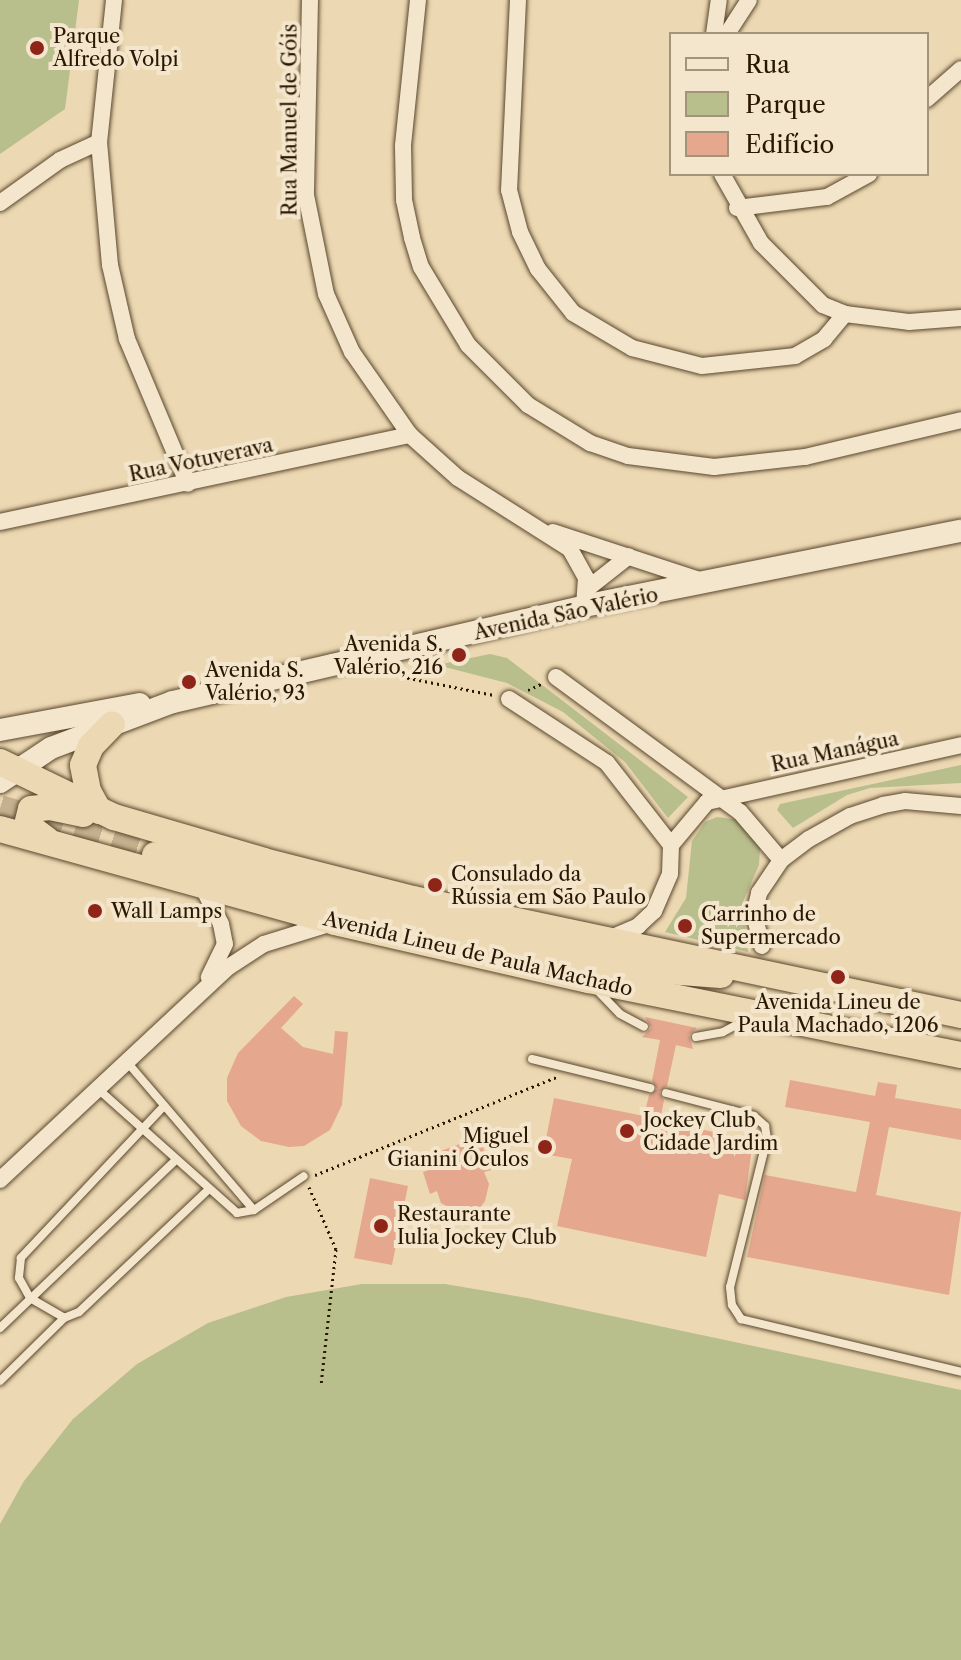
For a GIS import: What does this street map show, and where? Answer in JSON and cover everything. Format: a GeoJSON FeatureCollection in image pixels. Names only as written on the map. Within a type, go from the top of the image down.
{"type":"FeatureCollection","features":[{"type":"Feature","properties":{"kind":"highway"},"geometry":{"type":"LineString","coordinates":[[107,814],[88,791],[83,765],[91,746],[112,724]]}},
{"type":"Feature","properties":{"kind":"highway","name":"Avenida Lineu de Paula Machado"},"geometry":{"type":"LineString","coordinates":[[7,771],[107,814],[413,899],[961,1015]]}},
{"type":"Feature","properties":{"kind":"highway"},"geometry":{"type":"LineString","coordinates":[[50,841],[27,825],[31,809],[50,807],[107,814]]}},
{"type":"Feature","properties":{"kind":"highway","name":"Avenida Lineu de Paula Machado"},"geometry":{"type":"LineString","coordinates":[[0,829],[50,841],[203,888],[335,922],[589,980],[961,1055]]}},
{"type":"Feature","properties":{"kind":"highway"},"geometry":{"type":"LineString","coordinates":[[155,855],[436,926],[654,970],[821,983]]}},
{"type":"Feature","properties":{"kind":"highway"},"geometry":{"type":"LineString","coordinates":[[654,970],[752,1012]]}},
{"type":"Feature","properties":{"kind":"main road","name":"Avenida São Valério"},"geometry":{"type":"LineString","coordinates":[[7,771],[51,748],[173,702],[586,598],[712,584],[961,531]]}},
{"type":"Feature","properties":{"kind":"main road","name":"Avenida São Valério"},"geometry":{"type":"LineString","coordinates":[[0,730],[124,706],[173,702]]}},
{"type":"Feature","properties":{"kind":"street"},"geometry":{"type":"LineString","coordinates":[[114,0],[99,142],[110,265],[127,339],[188,484]]}},
{"type":"Feature","properties":{"kind":"street","name":"Rua Manuel de Góis"},"geometry":{"type":"LineString","coordinates":[[310,0],[306,195],[313,247],[326,294],[352,352],[410,435],[458,478],[543,529],[579,560],[586,598]]}},
{"type":"Feature","properties":{"kind":"street"},"geometry":{"type":"LineString","coordinates":[[418,0],[403,146],[404,200],[412,238],[421,267],[468,345],[528,405],[590,443],[628,456],[714,467],[805,457],[961,420]]}},
{"type":"Feature","properties":{"kind":"street"},"geometry":{"type":"LineString","coordinates":[[518,0],[509,190],[538,269],[573,313],[632,348],[718,366],[795,356],[824,339],[845,314]]}},
{"type":"Feature","properties":{"kind":"street"},"geometry":{"type":"LineString","coordinates":[[714,32],[719,0]]}},
{"type":"Feature","properties":{"kind":"street"},"geometry":{"type":"LineString","coordinates":[[728,0],[745,5],[728,32]]}},
{"type":"Feature","properties":{"kind":"street"},"geometry":{"type":"LineString","coordinates":[[929,97],[961,69]]}},
{"type":"Feature","properties":{"kind":"street"},"geometry":{"type":"LineString","coordinates":[[0,203],[60,160],[99,142]]}},
{"type":"Feature","properties":{"kind":"street"},"geometry":{"type":"LineString","coordinates":[[723,176],[737,208],[761,243],[823,305],[845,314],[909,322],[961,318]]}},
{"type":"Feature","properties":{"kind":"street"},"geometry":{"type":"LineString","coordinates":[[737,208],[827,197],[865,176]]}},
{"type":"Feature","properties":{"kind":"street","name":"Rua Votuverava"},"geometry":{"type":"LineString","coordinates":[[0,522],[410,435]]}},
{"type":"Feature","properties":{"kind":"street","name":"Rua Manuel de Góis"},"geometry":{"type":"LineString","coordinates":[[543,529],[712,584]]}},
{"type":"Feature","properties":{"kind":"street"},"geometry":{"type":"LineString","coordinates":[[586,598],[629,556]]}},
{"type":"Feature","properties":{"kind":"street"},"geometry":{"type":"LineString","coordinates":[[556,677],[752,823],[781,860]]}},
{"type":"Feature","properties":{"kind":"street"},"geometry":{"type":"LineString","coordinates":[[509,699],[607,763],[671,845]]}},
{"type":"Feature","properties":{"kind":"street","name":"Rua Manágua"},"geometry":{"type":"LineString","coordinates":[[717,798],[961,745]]}},
{"type":"Feature","properties":{"kind":"street"},"geometry":{"type":"LineString","coordinates":[[608,939],[638,926],[654,911],[670,874],[671,845],[696,810],[717,798]]}},
{"type":"Feature","properties":{"kind":"street"},"geometry":{"type":"LineString","coordinates":[[762,946],[754,915],[759,893],[781,860],[850,816],[883,805],[905,801],[961,806]]}},
{"type":"Feature","properties":{"kind":"street"},"geometry":{"type":"LineString","coordinates":[[201,989],[225,944],[221,924],[203,888]]}},
{"type":"Feature","properties":{"kind":"street"},"geometry":{"type":"LineString","coordinates":[[0,1180],[201,989],[264,944],[335,922]]}},
{"type":"Feature","properties":{"kind":"lane"},"geometry":{"type":"LineString","coordinates":[[589,980],[606,1003],[644,1027]]}},
{"type":"Feature","properties":{"kind":"lane"},"geometry":{"type":"LineString","coordinates":[[696,1037],[723,1032],[752,1012]]}},
{"type":"Feature","properties":{"kind":"lane"},"geometry":{"type":"LineString","coordinates":[[532,1059],[650,1088]]}},
{"type":"Feature","properties":{"kind":"lane"},"geometry":{"type":"LineString","coordinates":[[127,1062],[254,1210]]}},
{"type":"Feature","properties":{"kind":"lane"},"geometry":{"type":"LineString","coordinates":[[98,1089],[174,1162],[237,1213],[254,1210],[304,1176]]}},
{"type":"Feature","properties":{"kind":"lane"},"geometry":{"type":"LineString","coordinates":[[666,1093],[754,1116],[765,1126],[767,1139],[730,1287],[732,1305],[741,1319],[961,1372]]}},
{"type":"Feature","properties":{"kind":"lane"},"geometry":{"type":"LineString","coordinates":[[64,1318],[30,1298],[19,1278],[21,1258],[164,1106]]}},
{"type":"Feature","properties":{"kind":"lane"},"geometry":{"type":"LineString","coordinates":[[0,1328],[174,1162]]}},
{"type":"Feature","properties":{"kind":"lane"},"geometry":{"type":"LineString","coordinates":[[0,1381],[64,1318],[97,1300],[208,1190]]}},
{"type":"Feature","properties":{"kind":"path"},"geometry":{"type":"LineString","coordinates":[[380,672],[509,699],[556,677]]}},
{"type":"Feature","properties":{"kind":"path"},"geometry":{"type":"LineString","coordinates":[[321,1384],[336,1249],[306,1179],[555,1081],[567,1068]]}},
{"type":"Feature","properties":{"kind":"green space","name":"Parque Alfredo Volpi"},"geometry":{"type":"Polygon","coordinates":[[[0,0],[79,0],[65,109],[0,154],[0,0]]]}},
{"type":"Feature","properties":{"kind":"green space"},"geometry":{"type":"Polygon","coordinates":[[[490,654],[507,658],[688,797],[668,818],[625,762],[563,712],[507,683],[437,665],[490,654]]]}},
{"type":"Feature","properties":{"kind":"green space"},"geometry":{"type":"Polygon","coordinates":[[[961,765],[961,783],[870,788],[847,795],[793,828],[777,810],[780,804],[961,765]]]}},
{"type":"Feature","properties":{"kind":"green space"},"geometry":{"type":"Polygon","coordinates":[[[717,817],[739,820],[760,847],[759,865],[742,904],[748,952],[665,932],[686,898],[692,841],[705,822],[717,817]]]}},
{"type":"Feature","properties":{"kind":"green space"},"geometry":{"type":"Polygon","coordinates":[[[362,1284],[445,1284],[527,1298],[961,1390],[961,1660],[0,1660],[0,1524],[24,1481],[73,1419],[137,1364],[208,1323],[286,1297],[362,1284]]]}},
{"type":"Feature","properties":{"kind":"building"},"geometry":{"type":"Polygon","coordinates":[[[294,996],[303,1004],[281,1028],[303,1047],[333,1054],[335,1031],[348,1032],[342,1105],[330,1130],[304,1146],[289,1147],[261,1141],[241,1126],[227,1101],[227,1078],[238,1053],[294,996]]]}},
{"type":"Feature","properties":{"kind":"building","name":"Jockey Club Cidade Jardim"},"geometry":{"type":"Polygon","coordinates":[[[645,1017],[697,1028],[689,1035],[693,1049],[676,1045],[667,1086],[659,1092],[664,1100],[660,1121],[753,1140],[745,1200],[719,1194],[706,1257],[557,1226],[572,1159],[543,1154],[554,1098],[644,1116],[649,1095],[657,1089],[652,1081],[660,1040],[642,1037],[651,1028],[645,1017]]]}},
{"type":"Feature","properties":{"kind":"building"},"geometry":{"type":"Polygon","coordinates":[[[790,1080],[875,1096],[878,1082],[897,1085],[895,1098],[961,1109],[961,1140],[889,1127],[876,1195],[961,1212],[949,1295],[747,1257],[765,1175],[856,1192],[870,1122],[785,1107],[790,1080]]]}},
{"type":"Feature","properties":{"kind":"building"},"geometry":{"type":"Polygon","coordinates":[[[463,1143],[467,1153],[483,1147],[491,1170],[484,1172],[489,1184],[485,1201],[479,1209],[461,1214],[441,1203],[437,1191],[430,1194],[423,1172],[432,1169],[427,1156],[463,1143]]]}},
{"type":"Feature","properties":{"kind":"building"},"geometry":{"type":"Polygon","coordinates":[[[370,1178],[408,1186],[392,1265],[354,1258],[370,1178]]]}},
{"type":"Feature","properties":{"kind":"tunnel"},"geometry":{"type":"LineString","coordinates":[[0,808],[155,855]]}},
{"type":"Feature","properties":{"kind":"place","name":"Parque Alfredo Volpi"},"geometry":{"type":"Point","coordinates":[37,48]}},
{"type":"Feature","properties":{"kind":"place","name":"Avenida S. Valério, 216"},"geometry":{"type":"Point","coordinates":[459,655]}},
{"type":"Feature","properties":{"kind":"place","name":"Avenida S. Valério, 93"},"geometry":{"type":"Point","coordinates":[189,682]}},
{"type":"Feature","properties":{"kind":"place","name":"Consulado da Rússia em São Paulo"},"geometry":{"type":"Point","coordinates":[435,885]}},
{"type":"Feature","properties":{"kind":"place","name":"Wall Lamps"},"geometry":{"type":"Point","coordinates":[95,911]}},
{"type":"Feature","properties":{"kind":"place","name":"Carrinho de Supermercado"},"geometry":{"type":"Point","coordinates":[685,926]}},
{"type":"Feature","properties":{"kind":"place","name":"Avenida Lineu de Paula Machado, 1206"},"geometry":{"type":"Point","coordinates":[838,977]}},
{"type":"Feature","properties":{"kind":"place","name":"Jockey Club Cidade Jardim"},"geometry":{"type":"Point","coordinates":[627,1131]}},
{"type":"Feature","properties":{"kind":"place","name":"Miguel Gianini Óculos"},"geometry":{"type":"Point","coordinates":[545,1147]}},
{"type":"Feature","properties":{"kind":"place","name":"Restaurante Iulia Jockey Club"},"geometry":{"type":"Point","coordinates":[381,1226]}}]}
